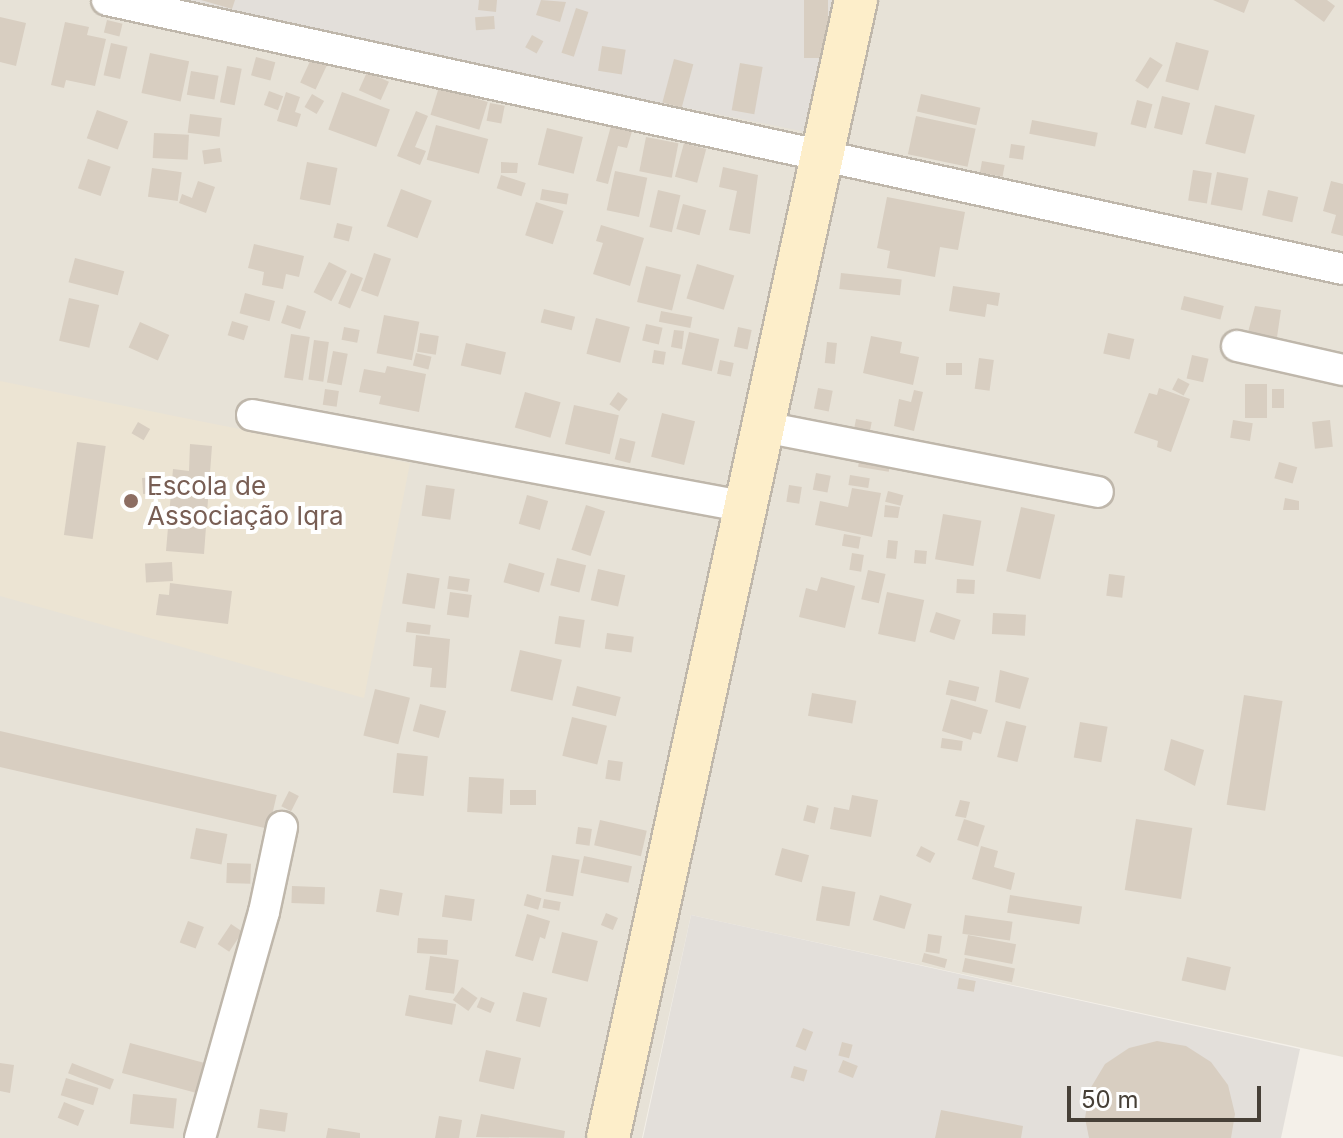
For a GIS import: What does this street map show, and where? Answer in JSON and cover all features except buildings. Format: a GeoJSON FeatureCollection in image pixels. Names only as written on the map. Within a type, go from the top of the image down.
{"type":"FeatureCollection","features":[{"type":"Feature","properties":{"kind":"street"},"geometry":{"type":"LineString","coordinates":[[107,0],[1343,269]]}},
{"type":"Feature","properties":{"kind":"street"},"geometry":{"type":"LineString","coordinates":[[608,1138],[856,0]]}},
{"type":"Feature","properties":{"kind":"street"},"geometry":{"type":"LineString","coordinates":[[1237,346],[1343,370]]}},
{"type":"Feature","properties":{"kind":"street"},"geometry":{"type":"LineString","coordinates":[[252,415],[747,507]]}},
{"type":"Feature","properties":{"kind":"street"},"geometry":{"type":"LineString","coordinates":[[764,427],[1098,492]]}},
{"type":"Feature","properties":{"kind":"street"},"geometry":{"type":"LineString","coordinates":[[200,1138],[264,912],[282,827]]}},
{"type":"Feature","properties":{"kind":"shaded area"},"geometry":{"type":"Polygon","coordinates":[[[0,0],[172,0],[811,132],[834,0],[1343,0],[1343,1057],[691,915],[642,1138],[0,1138],[0,0]]]}},
{"type":"Feature","properties":{"kind":"shaded area"},"geometry":{"type":"Polygon","coordinates":[[[172,0],[834,0],[811,133],[335,37],[172,0]]]}},
{"type":"Feature","properties":{"kind":"shaded area"},"geometry":{"type":"Polygon","coordinates":[[[0,381],[410,463],[364,698],[0,596],[0,381]]]}},
{"type":"Feature","properties":{"kind":"shaded area"},"geometry":{"type":"Polygon","coordinates":[[[691,915],[1300,1049],[1281,1138],[643,1138],[691,915]]]}},
{"type":"Feature","properties":{"kind":"place","name":"Escola de Associação Iqra"},"geometry":{"type":"Point","coordinates":[131,501]}}]}
